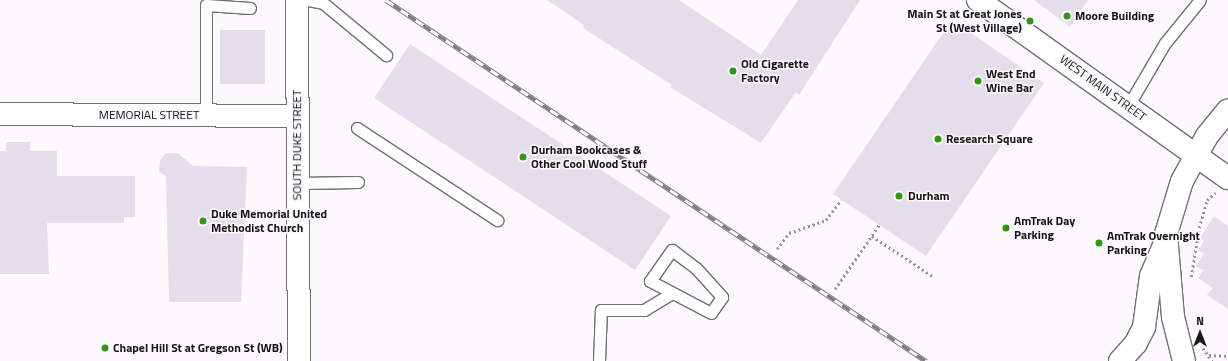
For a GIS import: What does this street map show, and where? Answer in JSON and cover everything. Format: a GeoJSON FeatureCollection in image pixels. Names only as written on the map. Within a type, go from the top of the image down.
{"type":"FeatureCollection","features":[{"type":"Feature","properties":{"kind":"main road","name":"SOUTH DUKE STREET"},"geometry":{"type":"LineString","coordinates":[[297,0],[299,361]]}},
{"type":"Feature","properties":{"kind":"main road","name":"WEST MAIN STREET"},"geometry":{"type":"LineString","coordinates":[[978,0],[1196,154],[1225,187]]}},
{"type":"Feature","properties":{"kind":"main road"},"geometry":{"type":"LineString","coordinates":[[1120,361],[1136,343],[1144,327],[1150,276],[1164,244],[1174,201],[1196,154],[1228,110]]}},
{"type":"Feature","properties":{"kind":"main road","name":"MEMORIAL STREET"},"geometry":{"type":"LineString","coordinates":[[0,114],[297,116]]}},
{"type":"Feature","properties":{"kind":"main road"},"geometry":{"type":"LineString","coordinates":[[1164,244],[1176,336],[1184,361]]}},
{"type":"Feature","properties":{"kind":"lane"},"geometry":{"type":"LineString","coordinates":[[308,0],[323,3],[386,55]]}},
{"type":"Feature","properties":{"kind":"lane"},"geometry":{"type":"LineString","coordinates":[[1128,106],[1165,43],[1200,0]]}},
{"type":"Feature","properties":{"kind":"lane"},"geometry":{"type":"LineString","coordinates":[[206,116],[206,5],[250,8]]}},
{"type":"Feature","properties":{"kind":"lane"},"geometry":{"type":"LineString","coordinates":[[357,128],[497,220]]}},
{"type":"Feature","properties":{"kind":"lane"},"geometry":{"type":"LineString","coordinates":[[297,183],[358,182]]}},
{"type":"Feature","properties":{"kind":"lane"},"geometry":{"type":"LineString","coordinates":[[672,250],[696,268],[722,297],[711,313],[671,294],[650,281],[672,250]]}},
{"type":"Feature","properties":{"kind":"lane"},"geometry":{"type":"LineString","coordinates":[[599,361],[601,310],[644,310],[671,294]]}},
{"type":"Feature","properties":{"kind":"path"},"geometry":{"type":"LineString","coordinates":[[1192,284],[1199,228],[1207,200],[1216,192],[1225,187]]}},
{"type":"Feature","properties":{"kind":"path"},"geometry":{"type":"LineString","coordinates":[[777,249],[789,233],[826,220],[841,200]]}},
{"type":"Feature","properties":{"kind":"path"},"geometry":{"type":"LineString","coordinates":[[835,289],[879,225]]}},
{"type":"Feature","properties":{"kind":"path"},"geometry":{"type":"LineString","coordinates":[[872,236],[934,277]]}},
{"type":"Feature","properties":{"kind":"path"},"geometry":{"type":"LineString","coordinates":[[1201,341],[1212,361]]}},
{"type":"Feature","properties":{"kind":"path"},"geometry":{"type":"LineString","coordinates":[[1208,355],[1228,356]]}},
{"type":"Feature","properties":{"kind":"building","name":"Old Cigarette Factory"},"geometry":{"type":"Polygon","coordinates":[[[547,0],[679,0],[761,55],[798,0],[860,0],[799,95],[796,92],[761,143],[670,87],[672,85],[583,28],[584,25],[547,0]]]}},
{"type":"Feature","properties":{"kind":"building","name":"Moore Building"},"geometry":{"type":"Polygon","coordinates":[[[1034,0],[1088,0],[1070,27],[1034,0]]]}},
{"type":"Feature","properties":{"kind":"building"},"geometry":{"type":"Polygon","coordinates":[[[952,20],[1044,83],[926,256],[833,194],[952,20]]]}},
{"type":"Feature","properties":{"kind":"building"},"geometry":{"type":"Polygon","coordinates":[[[220,30],[265,30],[265,84],[220,84],[220,30]]]}},
{"type":"Feature","properties":{"kind":"building","name":"Durham Bookcases & Other Cool Wood Stuff"},"geometry":{"type":"Polygon","coordinates":[[[410,44],[671,216],[635,270],[374,98],[410,44]]]}},
{"type":"Feature","properties":{"kind":"building"},"geometry":{"type":"Polygon","coordinates":[[[6,142],[30,142],[30,151],[57,151],[57,176],[135,176],[135,217],[124,217],[124,223],[47,223],[49,274],[0,274],[0,151],[6,151],[6,142]]]}},
{"type":"Feature","properties":{"kind":"building"},"geometry":{"type":"Polygon","coordinates":[[[166,153],[178,153],[193,166],[247,167],[241,302],[169,302],[166,176],[159,172],[160,160],[166,153]]]}},
{"type":"Feature","properties":{"kind":"building"},"geometry":{"type":"Polygon","coordinates":[[[1214,216],[1228,226],[1228,309],[1207,295],[1213,288],[1198,278],[1203,270],[1196,266],[1204,254],[1198,250],[1204,241],[1200,238],[1214,216]]]}},
{"type":"Feature","properties":{"kind":"railway"},"geometry":{"type":"LineString","coordinates":[[386,0],[926,361]]}},
{"type":"Feature","properties":{"kind":"place","name":"Moore Building"},"geometry":{"type":"Point","coordinates":[1067,16]}},
{"type":"Feature","properties":{"kind":"place","name":"Main St at Great Jones St (West Village)"},"geometry":{"type":"Point","coordinates":[1030,21]}},
{"type":"Feature","properties":{"kind":"place","name":"Old Cigarette Factory"},"geometry":{"type":"Point","coordinates":[733,71]}},
{"type":"Feature","properties":{"kind":"place","name":"West End Wine Bar"},"geometry":{"type":"Point","coordinates":[978,81]}},
{"type":"Feature","properties":{"kind":"place","name":"Research Square"},"geometry":{"type":"Point","coordinates":[938,139]}},
{"type":"Feature","properties":{"kind":"place","name":"Durham Bookcases & Other Cool Wood Stuff"},"geometry":{"type":"Point","coordinates":[523,157]}},
{"type":"Feature","properties":{"kind":"place","name":"Durham"},"geometry":{"type":"Point","coordinates":[899,196]}},
{"type":"Feature","properties":{"kind":"place","name":"Duke Memorial United Methodist Church"},"geometry":{"type":"Point","coordinates":[203,221]}},
{"type":"Feature","properties":{"kind":"place","name":"AmTrak Day Parking"},"geometry":{"type":"Point","coordinates":[1006,228]}},
{"type":"Feature","properties":{"kind":"place","name":"AmTrak Overnight Parking"},"geometry":{"type":"Point","coordinates":[1099,243]}},
{"type":"Feature","properties":{"kind":"place","name":"Chapel Hill St at Gregson St (WB)"},"geometry":{"type":"Point","coordinates":[105,348]}}]}
